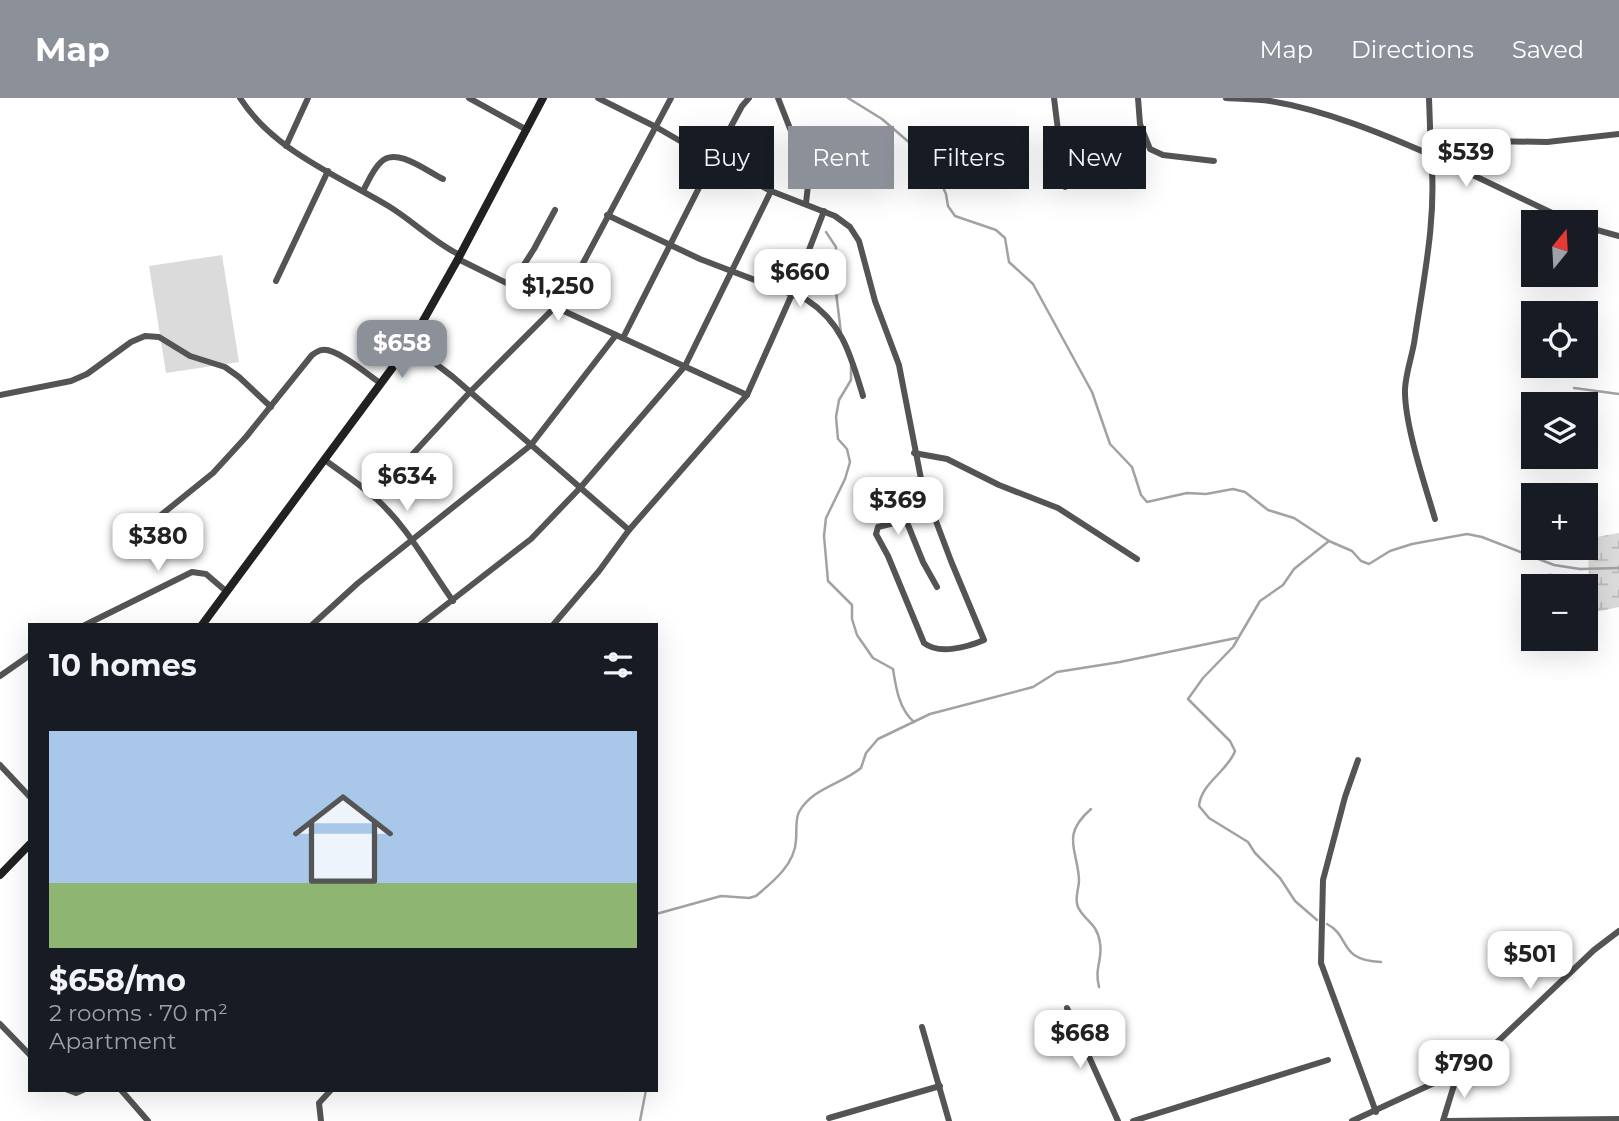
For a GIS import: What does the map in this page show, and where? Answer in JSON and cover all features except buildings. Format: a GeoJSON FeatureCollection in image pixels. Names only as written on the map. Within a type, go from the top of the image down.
{"type":"FeatureCollection","features":[{"type":"Feature","properties":{"kind":"street"},"geometry":{"type":"LineString","coordinates":[[240,98],[257,122],[286,146],[363,191],[459,257],[555,307],[747,395]]}},
{"type":"Feature","properties":{"kind":"street"},"geometry":{"type":"LineString","coordinates":[[286,146],[308,98]]}},
{"type":"Feature","properties":{"kind":"street"},"geometry":{"type":"LineString","coordinates":[[468,98],[527,130]]}},
{"type":"Feature","properties":{"kind":"street"},"geometry":{"type":"LineString","coordinates":[[204,623],[410,344],[543,98]]}},
{"type":"Feature","properties":{"kind":"street"},"geometry":{"type":"LineString","coordinates":[[598,98],[679,140]]}},
{"type":"Feature","properties":{"kind":"street"},"geometry":{"type":"LineString","coordinates":[[374,496],[555,307],[581,267],[671,98]]}},
{"type":"Feature","properties":{"kind":"street"},"geometry":{"type":"LineString","coordinates":[[731,126],[749,98]]}},
{"type":"Feature","properties":{"kind":"street"},"geometry":{"type":"LineString","coordinates":[[778,98],[809,177],[806,204]]}},
{"type":"Feature","properties":{"kind":"street"},"geometry":{"type":"LineString","coordinates":[[1054,98],[1057,126]]}},
{"type":"Feature","properties":{"kind":"street"},"geometry":{"type":"LineString","coordinates":[[1138,98],[1140,124],[1150,149],[1158,154],[1214,161]]}},
{"type":"Feature","properties":{"kind":"street"},"geometry":{"type":"LineString","coordinates":[[1226,98],[1254,99],[1292,106],[1400,142],[1546,210]]}},
{"type":"Feature","properties":{"kind":"street"},"geometry":{"type":"LineString","coordinates":[[1429,98],[1433,183],[1431,222],[1416,334],[1405,389],[1408,415],[1435,519]]}},
{"type":"Feature","properties":{"kind":"street"},"geometry":{"type":"LineString","coordinates":[[1431,146],[1487,141],[1547,142],[1619,134]]}},
{"type":"Feature","properties":{"kind":"street"},"geometry":{"type":"LineString","coordinates":[[363,191],[381,162],[390,156],[400,158],[443,179]]}},
{"type":"Feature","properties":{"kind":"street"},"geometry":{"type":"LineString","coordinates":[[276,281],[328,171]]}},
{"type":"Feature","properties":{"kind":"street"},"geometry":{"type":"LineString","coordinates":[[314,623],[358,583],[531,445],[620,336],[698,189]]}},
{"type":"Feature","properties":{"kind":"street"},"geometry":{"type":"LineString","coordinates":[[767,189],[844,221],[859,241],[875,301],[899,365],[914,453],[931,510],[984,640],[960,648],[932,648],[922,639],[875,531],[878,527],[931,510]]}},
{"type":"Feature","properties":{"kind":"street"},"geometry":{"type":"LineString","coordinates":[[423,623],[515,554],[580,488],[685,366],[771,191]]}},
{"type":"Feature","properties":{"kind":"street"},"geometry":{"type":"LineString","coordinates":[[511,285],[555,210]]}},
{"type":"Feature","properties":{"kind":"street"},"geometry":{"type":"LineString","coordinates":[[554,623],[599,572],[629,530],[747,395],[792,294],[824,211]]}},
{"type":"Feature","properties":{"kind":"street"},"geometry":{"type":"LineString","coordinates":[[607,215],[732,273],[807,300],[831,318],[852,360],[863,396]]}},
{"type":"Feature","properties":{"kind":"street"},"geometry":{"type":"LineString","coordinates":[[1598,230],[1619,236]]}},
{"type":"Feature","properties":{"kind":"street"},"geometry":{"type":"LineString","coordinates":[[0,395],[79,378],[131,342],[145,336],[159,337],[190,356],[225,367],[271,407]]}},
{"type":"Feature","properties":{"kind":"street"},"geometry":{"type":"LineString","coordinates":[[410,344],[629,530]]}},
{"type":"Feature","properties":{"kind":"street"},"geometry":{"type":"LineString","coordinates":[[161,515],[213,473],[312,355],[320,350],[338,354],[382,384]]}},
{"type":"Feature","properties":{"kind":"street"},"geometry":{"type":"LineString","coordinates":[[914,453],[947,459],[999,485],[1058,508],[1137,559]]}},
{"type":"Feature","properties":{"kind":"street"},"geometry":{"type":"LineString","coordinates":[[325,460],[374,496],[411,540],[453,601]]}},
{"type":"Feature","properties":{"kind":"street"},"geometry":{"type":"LineString","coordinates":[[906,520],[923,562],[937,587]]}},
{"type":"Feature","properties":{"kind":"street"},"geometry":{"type":"LineString","coordinates":[[89,623],[192,572],[205,574],[227,592]]}},
{"type":"Feature","properties":{"kind":"street"},"geometry":{"type":"LineString","coordinates":[[0,664],[3,673],[28,656]]}},
{"type":"Feature","properties":{"kind":"street"},"geometry":{"type":"LineString","coordinates":[[1358,760],[1345,797],[1323,880],[1321,963],[1376,1112]]}},
{"type":"Feature","properties":{"kind":"street"},"geometry":{"type":"LineString","coordinates":[[0,765],[28,795]]}},
{"type":"Feature","properties":{"kind":"street"},"geometry":{"type":"LineString","coordinates":[[0,875],[28,846]]}},
{"type":"Feature","properties":{"kind":"street"},"geometry":{"type":"LineString","coordinates":[[1352,1121],[1458,1072],[1491,1048],[1577,965],[1619,931]]}},
{"type":"Feature","properties":{"kind":"street"},"geometry":{"type":"LineString","coordinates":[[1067,1008],[1118,1121]]}},
{"type":"Feature","properties":{"kind":"street"},"geometry":{"type":"LineString","coordinates":[[0,1024],[28,1053]]}},
{"type":"Feature","properties":{"kind":"street"},"geometry":{"type":"LineString","coordinates":[[922,1027],[949,1121]]}},
{"type":"Feature","properties":{"kind":"street"},"geometry":{"type":"LineString","coordinates":[[1133,1121],[1328,1060]]}},
{"type":"Feature","properties":{"kind":"street"},"geometry":{"type":"LineString","coordinates":[[1458,1072],[1445,1121],[1619,1119]]}},
{"type":"Feature","properties":{"kind":"street"},"geometry":{"type":"LineString","coordinates":[[829,1118],[940,1086]]}},
{"type":"Feature","properties":{"kind":"street"},"geometry":{"type":"LineString","coordinates":[[123,1092],[148,1121]]}},
{"type":"Feature","properties":{"kind":"street"},"geometry":{"type":"LineString","coordinates":[[321,1121],[319,1103],[329,1092]]}},
{"type":"Feature","properties":{"kind":"green space"},"geometry":{"type":"Polygon","coordinates":[[[222,255],[239,362],[166,373],[149,266],[222,255]]]}},
{"type":"Feature","properties":{"kind":"green space"},"geometry":{"type":"Polygon","coordinates":[[[1619,533],[1619,607],[1598,611],[1598,574],[1589,574],[1588,560],[1598,560],[1598,537],[1619,533]]]}},
{"type":"Feature","properties":{"kind":"waterway"},"geometry":{"type":"LineString","coordinates":[[848,98],[882,119],[932,162],[946,194],[948,206],[955,216],[996,230],[1005,238],[1009,262],[1033,284],[1092,392],[1110,444],[1132,467],[1141,495],[1147,502],[1187,493],[1206,494],[1233,489],[1245,492],[1268,510],[1294,518],[1329,541]]}},
{"type":"Feature","properties":{"kind":"waterway"},"geometry":{"type":"LineString","coordinates":[[826,232],[836,247],[835,284],[841,333]]}},
{"type":"Feature","properties":{"kind":"waterway"},"geometry":{"type":"LineString","coordinates":[[851,366],[851,380],[839,400],[836,417],[838,439],[847,449],[850,462],[845,479],[826,518],[824,536],[828,581],[852,605],[852,619],[857,635],[873,658],[893,669],[902,705],[914,722]]}},
{"type":"Feature","properties":{"kind":"waterway"},"geometry":{"type":"LineString","coordinates":[[1574,388],[1619,394]]}},
{"type":"Feature","properties":{"kind":"waterway"},"geometry":{"type":"LineString","coordinates":[[1317,920],[1295,901],[1280,878],[1248,842],[1209,818],[1199,806],[1204,791],[1227,765],[1235,751],[1230,741],[1188,699],[1203,678],[1233,647],[1260,601],[1283,585],[1294,569],[1329,541],[1352,551],[1361,561],[1369,564],[1390,551],[1412,544],[1467,534],[1482,537],[1554,565],[1580,569],[1619,568]]}},
{"type":"Feature","properties":{"kind":"waterway"},"geometry":{"type":"LineString","coordinates":[[658,913],[721,896],[756,896],[770,884],[792,857],[798,815],[805,804],[819,792],[861,768],[866,753],[878,739],[930,714],[1033,687],[1057,672],[1236,638]]}},
{"type":"Feature","properties":{"kind":"waterway"},"geometry":{"type":"LineString","coordinates":[[1091,809],[1076,827],[1073,843],[1079,880],[1077,903],[1081,912],[1094,926],[1100,943],[1097,974],[1099,987]]}},
{"type":"Feature","properties":{"kind":"waterway"},"geometry":{"type":"LineString","coordinates":[[1327,924],[1357,957],[1381,962]]}},
{"type":"Feature","properties":{"kind":"waterway"},"geometry":{"type":"LineString","coordinates":[[640,1121],[646,1092]]}}]}
